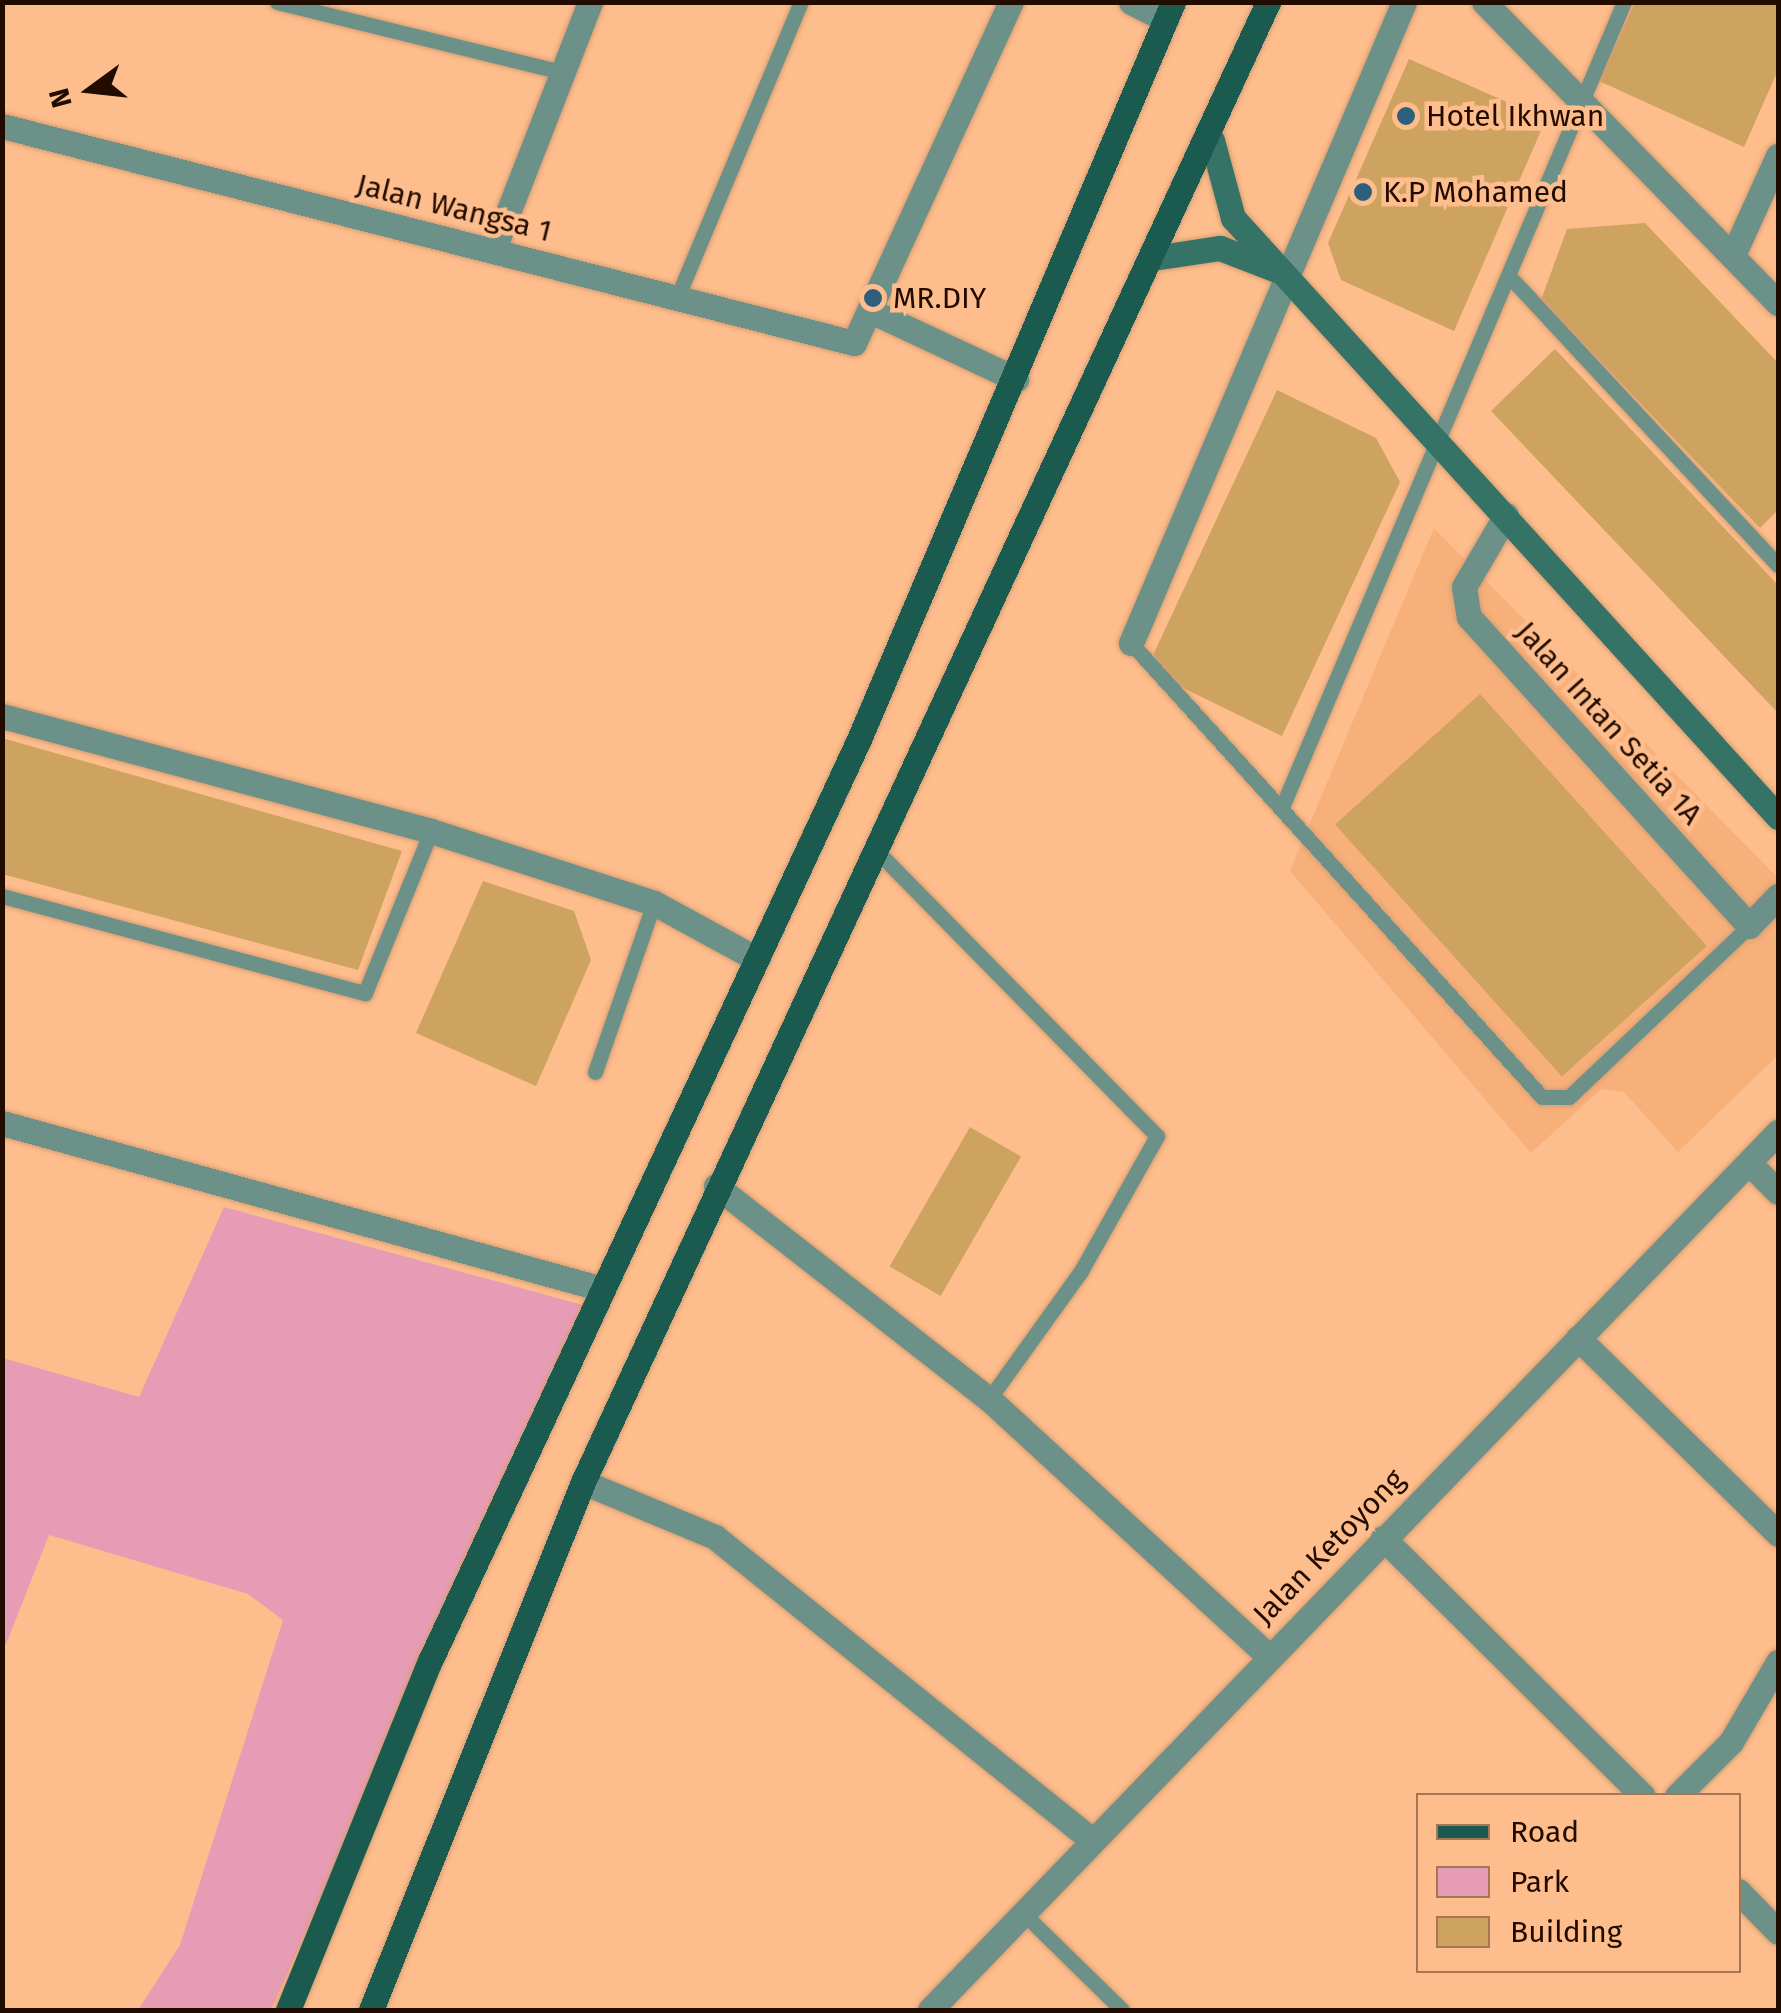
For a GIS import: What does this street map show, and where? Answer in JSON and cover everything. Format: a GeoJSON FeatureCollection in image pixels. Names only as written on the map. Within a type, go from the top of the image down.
{"type":"FeatureCollection","features":[{"type":"Feature","properties":{"kind":"main road"},"geometry":{"type":"LineString","coordinates":[[371,2010],[583,1482],[716,1186],[1212,140],[1268,2]]}},
{"type":"Feature","properties":{"kind":"main road"},"geometry":{"type":"LineString","coordinates":[[288,2010],[430,1661],[1016,379],[1169,11]]}},
{"type":"Feature","properties":{"kind":"street"},"geometry":{"type":"LineString","coordinates":[[494,251],[590,2]]}},
{"type":"Feature","properties":{"kind":"street"},"geometry":{"type":"LineString","coordinates":[[1011,2],[875,312],[1016,379]]}},
{"type":"Feature","properties":{"kind":"street"},"geometry":{"type":"LineString","coordinates":[[1131,2],[1169,11]]}},
{"type":"Feature","properties":{"kind":"street"},"geometry":{"type":"LineString","coordinates":[[1131,643],[1404,2]]}},
{"type":"Feature","properties":{"kind":"street"},"geometry":{"type":"LineString","coordinates":[[1484,2],[1584,97],[1778,304]]}},
{"type":"Feature","properties":{"kind":"street","name":"Jalan Wangsa 1"},"geometry":{"type":"LineString","coordinates":[[2,126],[854,343],[875,312]]}},
{"type":"Feature","properties":{"kind":"street"},"geometry":{"type":"LineString","coordinates":[[1212,140],[1233,218],[1778,817]]}},
{"type":"Feature","properties":{"kind":"street"},"geometry":{"type":"LineString","coordinates":[[1733,255],[1778,156]]}},
{"type":"Feature","properties":{"kind":"street"},"geometry":{"type":"LineString","coordinates":[[1153,258],[1220,248],[1288,275]]}},
{"type":"Feature","properties":{"kind":"street","name":"Jalan Intan Setia 1A"},"geometry":{"type":"LineString","coordinates":[[1506,516],[1464,588],[1469,617],[1749,926]]}},
{"type":"Feature","properties":{"kind":"street"},"geometry":{"type":"LineString","coordinates":[[2,716],[431,831],[654,903],[753,957]]}},
{"type":"Feature","properties":{"kind":"street"},"geometry":{"type":"LineString","coordinates":[[1749,926],[1778,896]]}},
{"type":"Feature","properties":{"kind":"street"},"geometry":{"type":"LineString","coordinates":[[2,1123],[599,1288]]}},
{"type":"Feature","properties":{"kind":"street","name":"Jalan Ketoyong"},"geometry":{"type":"LineString","coordinates":[[930,2010],[1021,1910],[1778,1132]]}},
{"type":"Feature","properties":{"kind":"street"},"geometry":{"type":"LineString","coordinates":[[1748,1163],[1778,1192]]}},
{"type":"Feature","properties":{"kind":"street"},"geometry":{"type":"LineString","coordinates":[[716,1186],[989,1399],[1268,1656]]}},
{"type":"Feature","properties":{"kind":"street"},"geometry":{"type":"LineString","coordinates":[[1578,1338],[1778,1534]]}},
{"type":"Feature","properties":{"kind":"street"},"geometry":{"type":"LineString","coordinates":[[583,1482],[715,1537],[1090,1839]]}},
{"type":"Feature","properties":{"kind":"street"},"geometry":{"type":"LineString","coordinates":[[1383,1538],[1640,1793]]}},
{"type":"Feature","properties":{"kind":"street"},"geometry":{"type":"LineString","coordinates":[[1680,1793],[1731,1742],[1778,1662]]}},
{"type":"Feature","properties":{"kind":"street"},"geometry":{"type":"LineString","coordinates":[[1741,1895],[1778,1932]]}},
{"type":"Feature","properties":{"kind":"lane"},"geometry":{"type":"LineString","coordinates":[[278,2],[561,72]]}},
{"type":"Feature","properties":{"kind":"lane"},"geometry":{"type":"LineString","coordinates":[[677,298],[801,2]]}},
{"type":"Feature","properties":{"kind":"lane"},"geometry":{"type":"LineString","coordinates":[[1282,808],[1624,2]]}},
{"type":"Feature","properties":{"kind":"lane"},"geometry":{"type":"LineString","coordinates":[[1510,277],[1778,566]]}},
{"type":"Feature","properties":{"kind":"lane"},"geometry":{"type":"LineString","coordinates":[[1131,643],[1542,1097],[1569,1097],[1749,926]]}},
{"type":"Feature","properties":{"kind":"lane"},"geometry":{"type":"LineString","coordinates":[[2,896],[365,993],[431,831]]}},
{"type":"Feature","properties":{"kind":"lane"},"geometry":{"type":"LineString","coordinates":[[875,849],[1157,1136],[1082,1271],[989,1399]]}},
{"type":"Feature","properties":{"kind":"lane"},"geometry":{"type":"LineString","coordinates":[[594,1072],[654,903]]}},
{"type":"Feature","properties":{"kind":"lane"},"geometry":{"type":"LineString","coordinates":[[1021,1910],[1122,2010]]}},
{"type":"Feature","properties":{"kind":"shaded area"},"geometry":{"type":"Polygon","coordinates":[[[1434,528],[1778,878],[1778,1055],[1678,1152],[1624,1092],[1601,1089],[1531,1153],[1290,871],[1434,528]]]}},
{"type":"Feature","properties":{"kind":"green space"},"geometry":{"type":"Polygon","coordinates":[[[224,1207],[583,1305],[271,2010],[138,2010],[180,1945],[283,1620],[248,1594],[49,1535],[3,1652],[3,1358],[139,1397],[224,1207]]]}},
{"type":"Feature","properties":{"kind":"building"},"geometry":{"type":"Polygon","coordinates":[[[1635,2],[1778,2],[1778,70],[1744,147],[1599,81],[1635,2]]]}},
{"type":"Feature","properties":{"kind":"building"},"geometry":{"type":"Polygon","coordinates":[[[1409,59],[1546,119],[1454,331],[1341,280],[1328,243],[1409,59]]]}},
{"type":"Feature","properties":{"kind":"building"},"geometry":{"type":"Polygon","coordinates":[[[1645,223],[1778,363],[1778,510],[1760,528],[1541,300],[1567,229],[1645,223]]]}},
{"type":"Feature","properties":{"kind":"building"},"geometry":{"type":"Polygon","coordinates":[[[1555,349],[1778,585],[1778,713],[1491,411],[1555,349]]]}},
{"type":"Feature","properties":{"kind":"building"},"geometry":{"type":"Polygon","coordinates":[[[1277,390],[1376,438],[1400,482],[1282,736],[1146,670],[1277,390]]]}},
{"type":"Feature","properties":{"kind":"building"},"geometry":{"type":"Polygon","coordinates":[[[1480,694],[1707,946],[1562,1076],[1335,824],[1480,694]]]}},
{"type":"Feature","properties":{"kind":"building"},"geometry":{"type":"Polygon","coordinates":[[[2,738],[402,851],[358,970],[2,874],[2,738]]]}},
{"type":"Feature","properties":{"kind":"building"},"geometry":{"type":"Polygon","coordinates":[[[483,881],[574,911],[591,960],[536,1086],[416,1033],[483,881]]]}},
{"type":"Feature","properties":{"kind":"building"},"geometry":{"type":"Polygon","coordinates":[[[970,1127],[1021,1156],[941,1296],[890,1266],[970,1127]]]}},
{"type":"Feature","properties":{"kind":"place","name":"Hotel Ikhwan"},"geometry":{"type":"Point","coordinates":[1406,116]}},
{"type":"Feature","properties":{"kind":"place","name":"K.P Mohamed"},"geometry":{"type":"Point","coordinates":[1363,192]}},
{"type":"Feature","properties":{"kind":"place","name":"MR.DIY"},"geometry":{"type":"Point","coordinates":[873,298]}}]}
